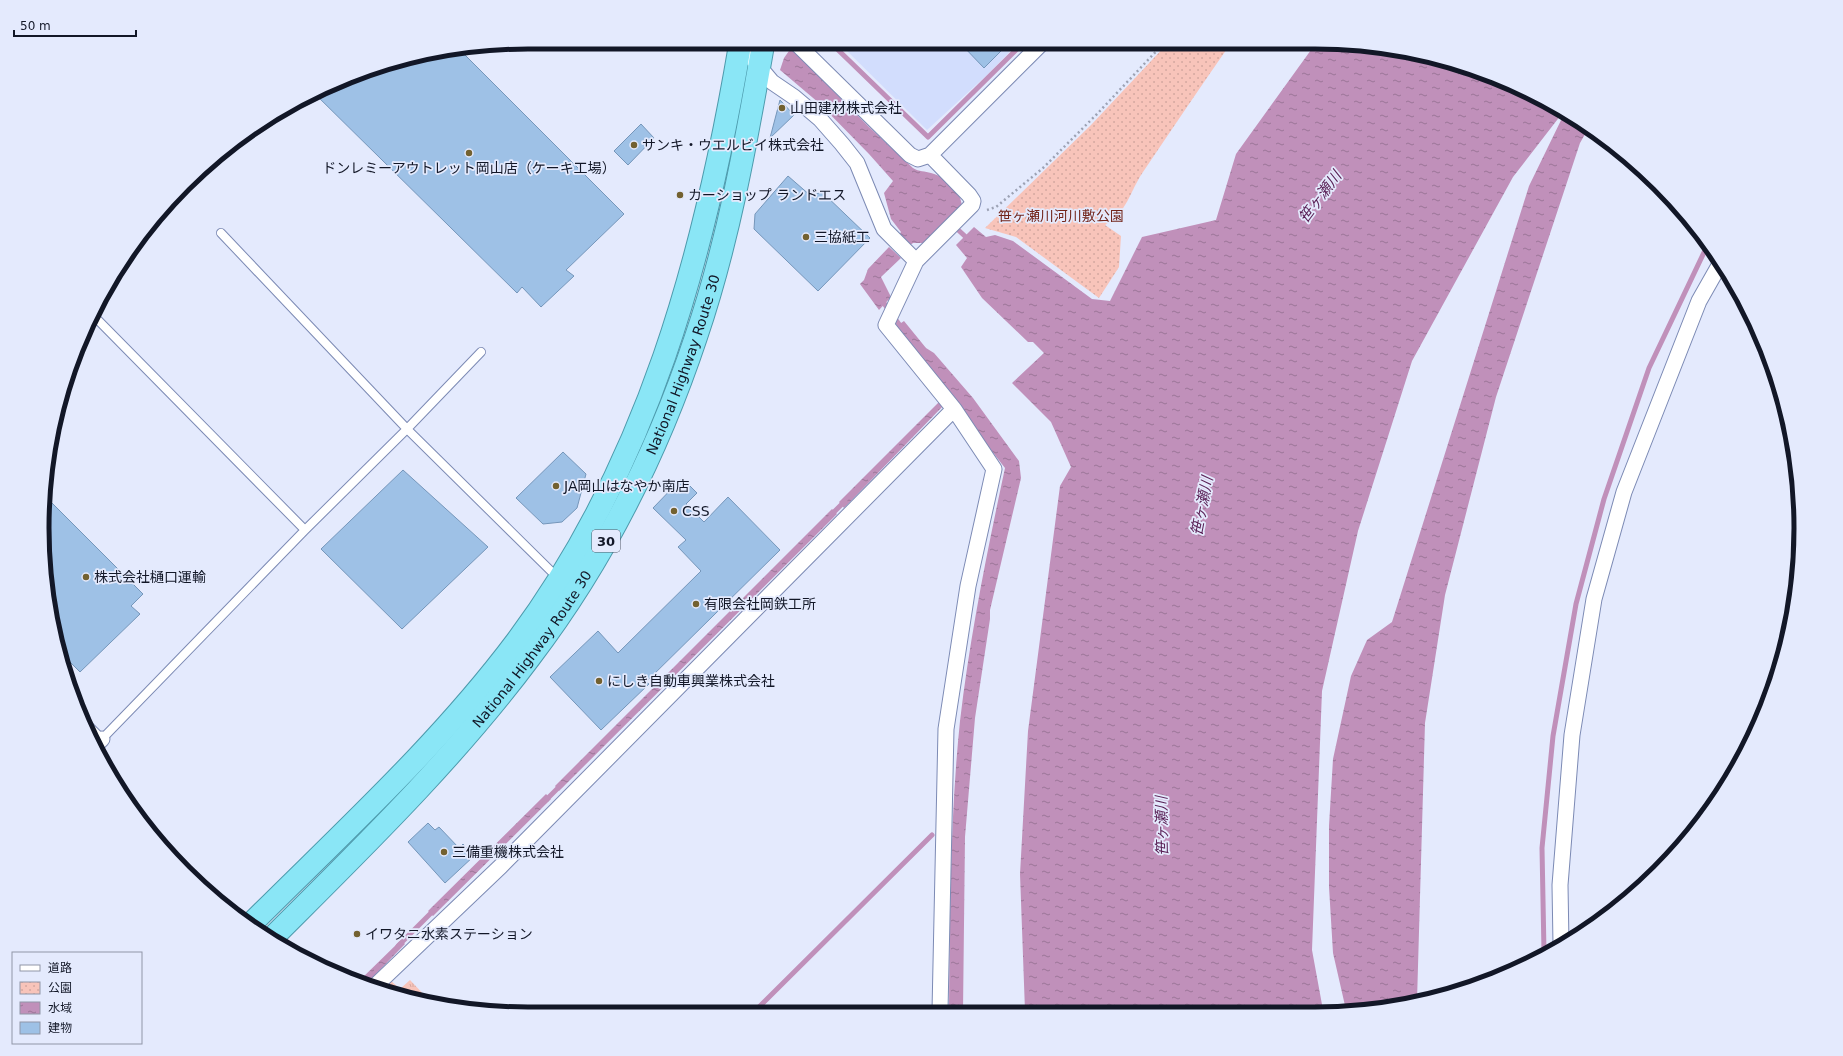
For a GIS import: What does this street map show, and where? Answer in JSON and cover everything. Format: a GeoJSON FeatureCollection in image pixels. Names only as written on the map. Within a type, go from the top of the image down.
{"type":"FeatureCollection","features":[{"type":"Feature","properties":{"kind":"highway","name":"National Highway Route 30"},"geometry":{"type":"LineString","coordinates":[[254,921],[440,734],[477,691],[518,640],[604,502],[651,396],[687,288],[705,223],[730,107],[740,49]]}},
{"type":"Feature","properties":{"kind":"highway","name":"National Highway Route 30"},"geometry":{"type":"LineString","coordinates":[[275,935],[422,785],[493,706],[532,655],[575,593],[621,514],[671,405],[696,336],[727,225],[762,49]]}},
{"type":"Feature","properties":{"kind":"street"},"geometry":{"type":"LineString","coordinates":[[744,49],[772,82],[794,96],[820,119],[857,163],[879,219],[891,237],[912,256]]}},
{"type":"Feature","properties":{"kind":"street"},"geometry":{"type":"LineString","coordinates":[[802,49],[910,155],[918,159],[930,155],[1035,49]]}},
{"type":"Feature","properties":{"kind":"street"},"geometry":{"type":"LineString","coordinates":[[930,155],[973,201],[970,207],[942,237],[912,256],[886,325],[949,403],[994,469],[968,586],[946,729],[940,1007]]}},
{"type":"Feature","properties":{"kind":"street"},"geometry":{"type":"LineString","coordinates":[[1562,938],[1560,886],[1572,735],[1594,599],[1624,492],[1699,301],[1717,269]]}},
{"type":"Feature","properties":{"kind":"street"},"geometry":{"type":"LineString","coordinates":[[378,983],[501,866],[949,403]]}},
{"type":"Feature","properties":{"kind":"lane"},"geometry":{"type":"LineString","coordinates":[[221,233],[408,429],[558,578]]}},
{"type":"Feature","properties":{"kind":"lane"},"geometry":{"type":"LineString","coordinates":[[97,319],[305,530]]}},
{"type":"Feature","properties":{"kind":"lane"},"geometry":{"type":"LineString","coordinates":[[99,742],[305,530],[408,429],[481,352]]}},
{"type":"Feature","properties":{"kind":"path"},"geometry":{"type":"LineString","coordinates":[[970,207],[987,210],[996,207],[1043,168],[1097,114],[1158,49]]}},
{"type":"Feature","properties":{"kind":"shaded area"},"geometry":{"type":"Polygon","coordinates":[[[845,49],[1012,49],[988,74],[927,130],[845,49]]]}},
{"type":"Feature","properties":{"kind":"green space","name":"笹ヶ瀬川河川敷公園"},"geometry":{"type":"Polygon","coordinates":[[[1162,49],[1227,49],[1143,172],[1123,208],[1105,225],[1121,236],[1119,267],[1099,298],[1016,237],[985,228],[1091,125],[1162,49]]]}},
{"type":"Feature","properties":{"kind":"green space"},"geometry":{"type":"Polygon","coordinates":[[[390,980],[400,989],[410,980],[425,996],[404,991],[385,985],[390,980]]]}},
{"type":"Feature","properties":{"kind":"water"},"geometry":{"type":"Polygon","coordinates":[[[790,49],[792,49],[869,127],[913,168],[938,175],[950,183],[958,193],[961,199],[962,213],[932,243],[913,243],[909,246],[898,236],[901,232],[891,219],[884,193],[893,181],[819,103],[780,70],[784,58],[790,49]]]}},
{"type":"Feature","properties":{"kind":"water","name":"笹ヶ瀬川"},"geometry":{"type":"Polygon","coordinates":[[[1312,49],[1378,53],[1439,65],[1498,85],[1527,98],[1560,116],[1513,177],[1412,361],[1358,531],[1322,691],[1312,950],[1322,1007],[1025,1007],[1020,874],[1028,731],[1060,486],[1071,467],[1051,422],[1012,383],[1044,353],[1033,342],[1028,342],[982,298],[961,267],[967,258],[956,245],[974,227],[986,237],[995,235],[1013,241],[1092,299],[1110,301],[1142,237],[1216,220],[1236,154],[1312,49]]]}},
{"type":"Feature","properties":{"kind":"water"},"geometry":{"type":"Polygon","coordinates":[[[1562,118],[1586,133],[1580,143],[1496,397],[1445,595],[1425,723],[1417,996],[1378,1003],[1345,1006],[1333,953],[1329,887],[1329,826],[1333,759],[1351,676],[1367,640],[1392,622],[1529,186],[1562,118]]]}},
{"type":"Feature","properties":{"kind":"water"},"geometry":{"type":"Polygon","coordinates":[[[889,247],[901,258],[881,277],[891,297],[879,310],[860,284],[864,280],[868,269],[889,247]]]}},
{"type":"Feature","properties":{"kind":"water"},"geometry":{"type":"Polygon","coordinates":[[[904,321],[926,348],[934,353],[973,398],[1019,461],[1021,478],[990,610],[990,619],[975,718],[965,837],[963,1007],[949,1007],[951,866],[954,794],[964,689],[985,563],[1005,468],[895,327],[904,321]]]}},
{"type":"Feature","properties":{"kind":"water"},"geometry":{"type":"Polygon","coordinates":[[[940,401],[944,405],[844,508],[839,502],[940,401]]]}},
{"type":"Feature","properties":{"kind":"water"},"geometry":{"type":"Polygon","coordinates":[[[832,509],[837,514],[559,791],[555,786],[832,509]]]}},
{"type":"Feature","properties":{"kind":"water"},"geometry":{"type":"Polygon","coordinates":[[[546,794],[551,799],[433,916],[428,911],[546,794]]]}},
{"type":"Feature","properties":{"kind":"water"},"geometry":{"type":"Polygon","coordinates":[[[401,940],[405,944],[370,980],[362,978],[401,940]]]}},
{"type":"Feature","properties":{"kind":"building"},"geometry":{"type":"Polygon","coordinates":[[[966,49],[1003,49],[984,68],[966,49]]]}},
{"type":"Feature","properties":{"kind":"building","name":"ドンレミーアウトレット岡山店（ケーキ工場）"},"geometry":{"type":"Polygon","coordinates":[[[463,53],[624,214],[566,270],[574,276],[541,307],[522,287],[517,293],[318,97],[374,74],[404,65],[463,53]]]}},
{"type":"Feature","properties":{"kind":"building","name":"山田建材株式会社"},"geometry":{"type":"Polygon","coordinates":[[[780,100],[794,115],[770,138],[780,100]]]}},
{"type":"Feature","properties":{"kind":"building","name":"サンキ・ウエルビイ株式会社"},"geometry":{"type":"Polygon","coordinates":[[[641,124],[654,138],[628,165],[614,151],[641,124]]]}},
{"type":"Feature","properties":{"kind":"building"},"geometry":{"type":"Polygon","coordinates":[[[788,176],[811,196],[822,192],[870,238],[818,291],[754,229],[755,214],[788,176]]]}},
{"type":"Feature","properties":{"kind":"building","name":"JA岡山はなやか南店"},"geometry":{"type":"Polygon","coordinates":[[[563,452],[586,474],[577,508],[562,522],[543,524],[516,498],[563,452]]]}},
{"type":"Feature","properties":{"kind":"building"},"geometry":{"type":"Polygon","coordinates":[[[403,470],[488,547],[402,629],[321,549],[403,470]]]}},
{"type":"Feature","properties":{"kind":"building"},"geometry":{"type":"Polygon","coordinates":[[[682,478],[697,493],[686,504],[704,522],[728,497],[780,550],[646,682],[649,684],[601,730],[550,677],[598,631],[618,653],[701,571],[678,547],[686,540],[653,508],[682,478]]]}},
{"type":"Feature","properties":{"kind":"building","name":"株式会社樋口運輸"},"geometry":{"type":"Polygon","coordinates":[[[50,501],[143,594],[131,606],[140,614],[80,672],[67,659],[58,621],[50,559],[50,501]]]}},
{"type":"Feature","properties":{"kind":"building","name":"三備重機株式会社"},"geometry":{"type":"Polygon","coordinates":[[[428,823],[435,830],[439,827],[459,848],[463,844],[474,856],[445,883],[408,842],[428,823]]]}},
{"type":"Feature","properties":{"kind":"waterway"},"geometry":{"type":"LineString","coordinates":[[837,49],[928,137],[1017,49]]}},
{"type":"Feature","properties":{"kind":"waterway"},"geometry":{"type":"LineString","coordinates":[[954,226],[969,240]]}},
{"type":"Feature","properties":{"kind":"waterway"},"geometry":{"type":"LineString","coordinates":[[1544,949],[1542,848],[1553,736],[1576,604],[1604,499],[1649,368],[1705,250]]}},
{"type":"Feature","properties":{"kind":"waterway"},"geometry":{"type":"LineString","coordinates":[[881,299],[903,330]]}},
{"type":"Feature","properties":{"kind":"waterway"},"geometry":{"type":"LineString","coordinates":[[831,515],[845,501]]}},
{"type":"Feature","properties":{"kind":"waterway"},"geometry":{"type":"LineString","coordinates":[[545,801],[562,784]]}},
{"type":"Feature","properties":{"kind":"waterway"},"geometry":{"type":"LineString","coordinates":[[759,1007],[932,835]]}},
{"type":"Feature","properties":{"kind":"waterway"},"geometry":{"type":"LineString","coordinates":[[398,946],[435,909]]}},
{"type":"Feature","properties":{"kind":"place","name":"山田建材株式会社"},"geometry":{"type":"Point","coordinates":[782,108]}},
{"type":"Feature","properties":{"kind":"place","name":"サンキ・ウエルビイ株式会社"},"geometry":{"type":"Point","coordinates":[634,145]}},
{"type":"Feature","properties":{"kind":"place","name":"ドンレミーアウトレット岡山店（ケーキ工場）"},"geometry":{"type":"Point","coordinates":[469,153]}},
{"type":"Feature","properties":{"kind":"place","name":"カーショップ ランドエス"},"geometry":{"type":"Point","coordinates":[680,195]}},
{"type":"Feature","properties":{"kind":"place","name":"三協紙工"},"geometry":{"type":"Point","coordinates":[806,237]}},
{"type":"Feature","properties":{"kind":"place","name":"JA岡山はなやか南店"},"geometry":{"type":"Point","coordinates":[556,486]}},
{"type":"Feature","properties":{"kind":"place","name":"CSS"},"geometry":{"type":"Point","coordinates":[674,511]}},
{"type":"Feature","properties":{"kind":"place","name":"株式会社樋口運輸"},"geometry":{"type":"Point","coordinates":[86,577]}},
{"type":"Feature","properties":{"kind":"place","name":"有限会社岡鉄工所"},"geometry":{"type":"Point","coordinates":[696,604]}},
{"type":"Feature","properties":{"kind":"place","name":"にしき自動車興業株式会社"},"geometry":{"type":"Point","coordinates":[599,681]}},
{"type":"Feature","properties":{"kind":"place","name":"三備重機株式会社"},"geometry":{"type":"Point","coordinates":[444,852]}},
{"type":"Feature","properties":{"kind":"place","name":"イワタニ水素ステーション"},"geometry":{"type":"Point","coordinates":[357,934]}}]}
